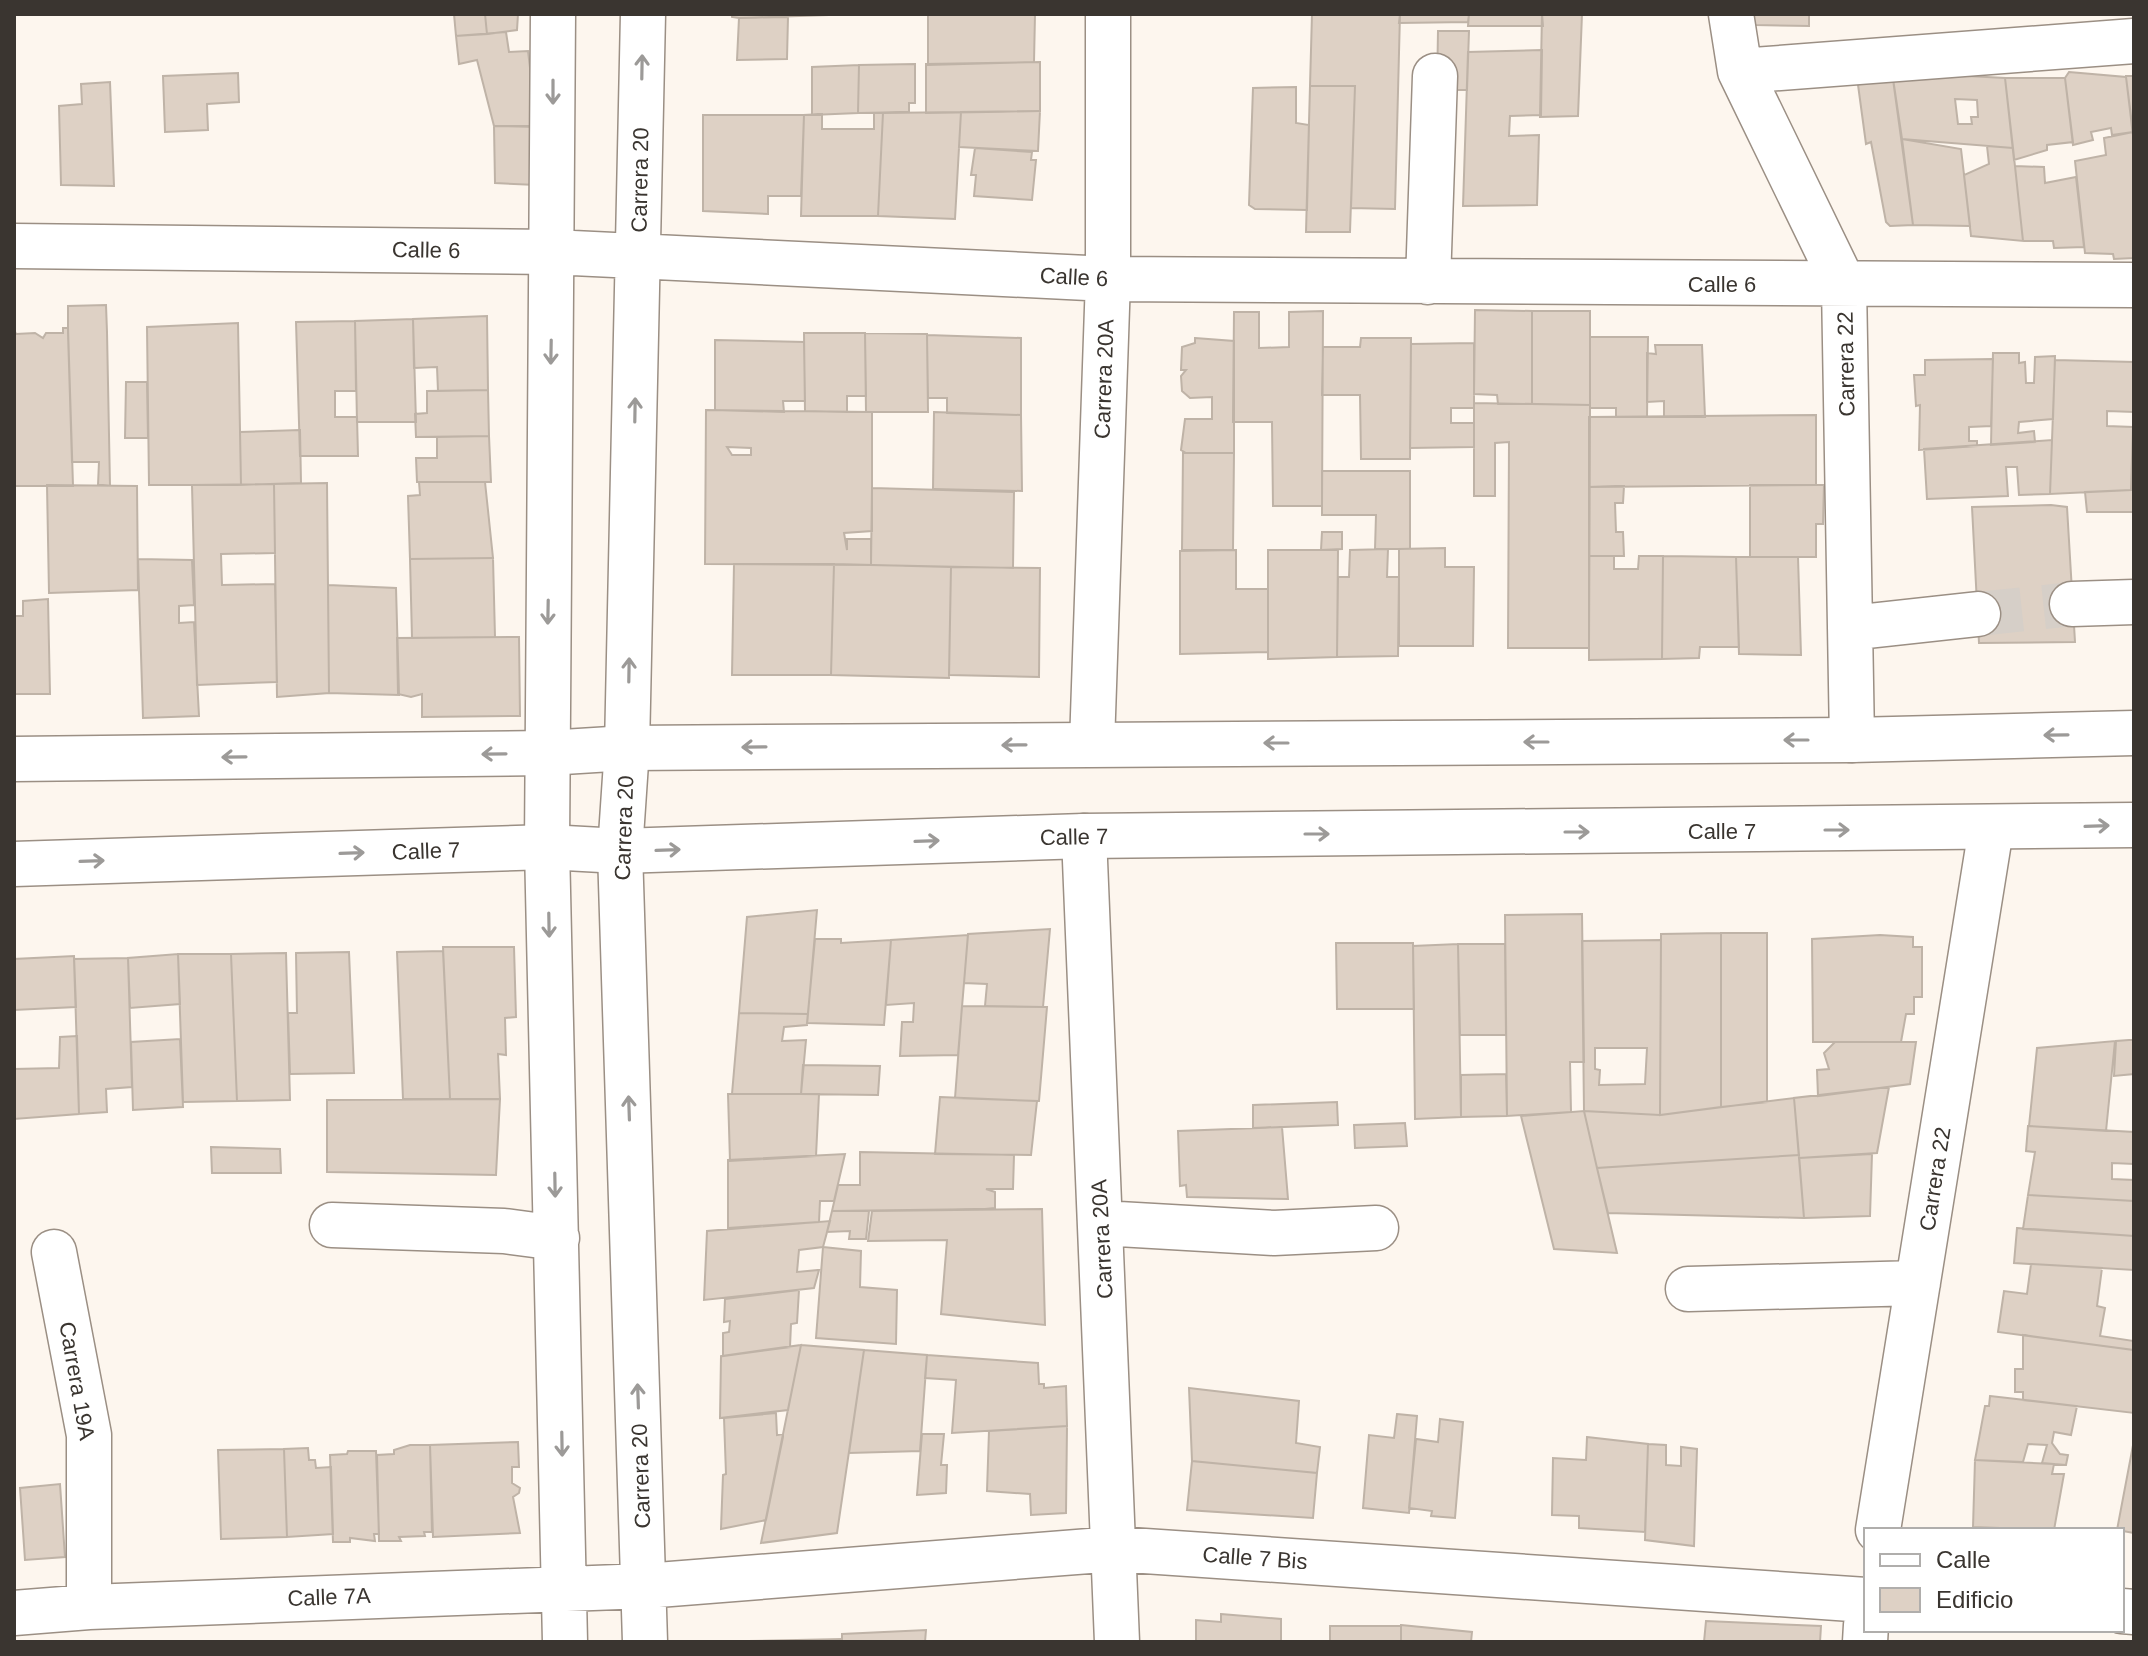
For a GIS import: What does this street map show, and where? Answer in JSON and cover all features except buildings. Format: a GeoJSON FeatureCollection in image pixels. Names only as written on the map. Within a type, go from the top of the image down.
{"type":"FeatureCollection","features":[{"type":"Feature","properties":{"kind":"street"},"geometry":{"type":"LineString","coordinates":[[553,14],[547,847],[565,1642]]}},
{"type":"Feature","properties":{"kind":"street","name":"Carrera 20"},"geometry":{"type":"LineString","coordinates":[[643,14],[627,748],[620,851],[645,1642]]}},
{"type":"Feature","properties":{"kind":"street","name":"Carrera 20A"},"geometry":{"type":"LineString","coordinates":[[1092,744],[1108,279],[1108,14]]}},
{"type":"Feature","properties":{"kind":"street","name":"Carrera 22"},"geometry":{"type":"LineString","coordinates":[[1731,14],[1740,71],[1844,285],[1852,740]]}},
{"type":"Feature","properties":{"kind":"street"},"geometry":{"type":"LineString","coordinates":[[1740,71],[2134,41]]}},
{"type":"Feature","properties":{"kind":"street"},"geometry":{"type":"LineString","coordinates":[[1428,282],[1435,76]]}},
{"type":"Feature","properties":{"kind":"street","name":"Calle 6"},"geometry":{"type":"LineString","coordinates":[[14,246],[552,252],[1108,279],[2134,285]]}},
{"type":"Feature","properties":{"kind":"street"},"geometry":{"type":"LineString","coordinates":[[2072,604],[2134,602]]}},
{"type":"Feature","properties":{"kind":"street"},"geometry":{"type":"LineString","coordinates":[[1850,628],[1978,614]]}},
{"type":"Feature","properties":{"kind":"street"},"geometry":{"type":"LineString","coordinates":[[14,759],[547,753],[627,748],[1852,740],[2134,733]]}},
{"type":"Feature","properties":{"kind":"street","name":"Calle 7"},"geometry":{"type":"LineString","coordinates":[[14,864],[547,847],[620,851],[1084,836],[1991,829],[2134,825]]}},
{"type":"Feature","properties":{"kind":"street","name":"Carrera 22"},"geometry":{"type":"LineString","coordinates":[[1878,1528],[1991,829]]}},
{"type":"Feature","properties":{"kind":"street","name":"Carrera 20A"},"geometry":{"type":"LineString","coordinates":[[1084,836],[1117,1642]]}},
{"type":"Feature","properties":{"kind":"street"},"geometry":{"type":"LineString","coordinates":[[1101,1223],[1274,1233],[1376,1228]]}},
{"type":"Feature","properties":{"kind":"street"},"geometry":{"type":"LineString","coordinates":[[332,1225],[504,1231],[557,1238]]}},
{"type":"Feature","properties":{"kind":"street","name":"Carrera 19A"},"geometry":{"type":"LineString","coordinates":[[54,1252],[89,1435],[89,1607]]}},
{"type":"Feature","properties":{"kind":"street"},"geometry":{"type":"LineString","coordinates":[[1688,1289],[1918,1283]]}},
{"type":"Feature","properties":{"kind":"street","name":"Calle 7 Bis"},"geometry":{"type":"LineString","coordinates":[[645,1586],[1115,1549],[1864,1600]]}},
{"type":"Feature","properties":{"kind":"street","name":"Calle 7A"},"geometry":{"type":"LineString","coordinates":[[14,1613],[89,1607],[645,1586]]}},
{"type":"Feature","properties":{"kind":"tunnel"},"geometry":{"type":"LineString","coordinates":[[1978,614],[2072,604]]}}]}
